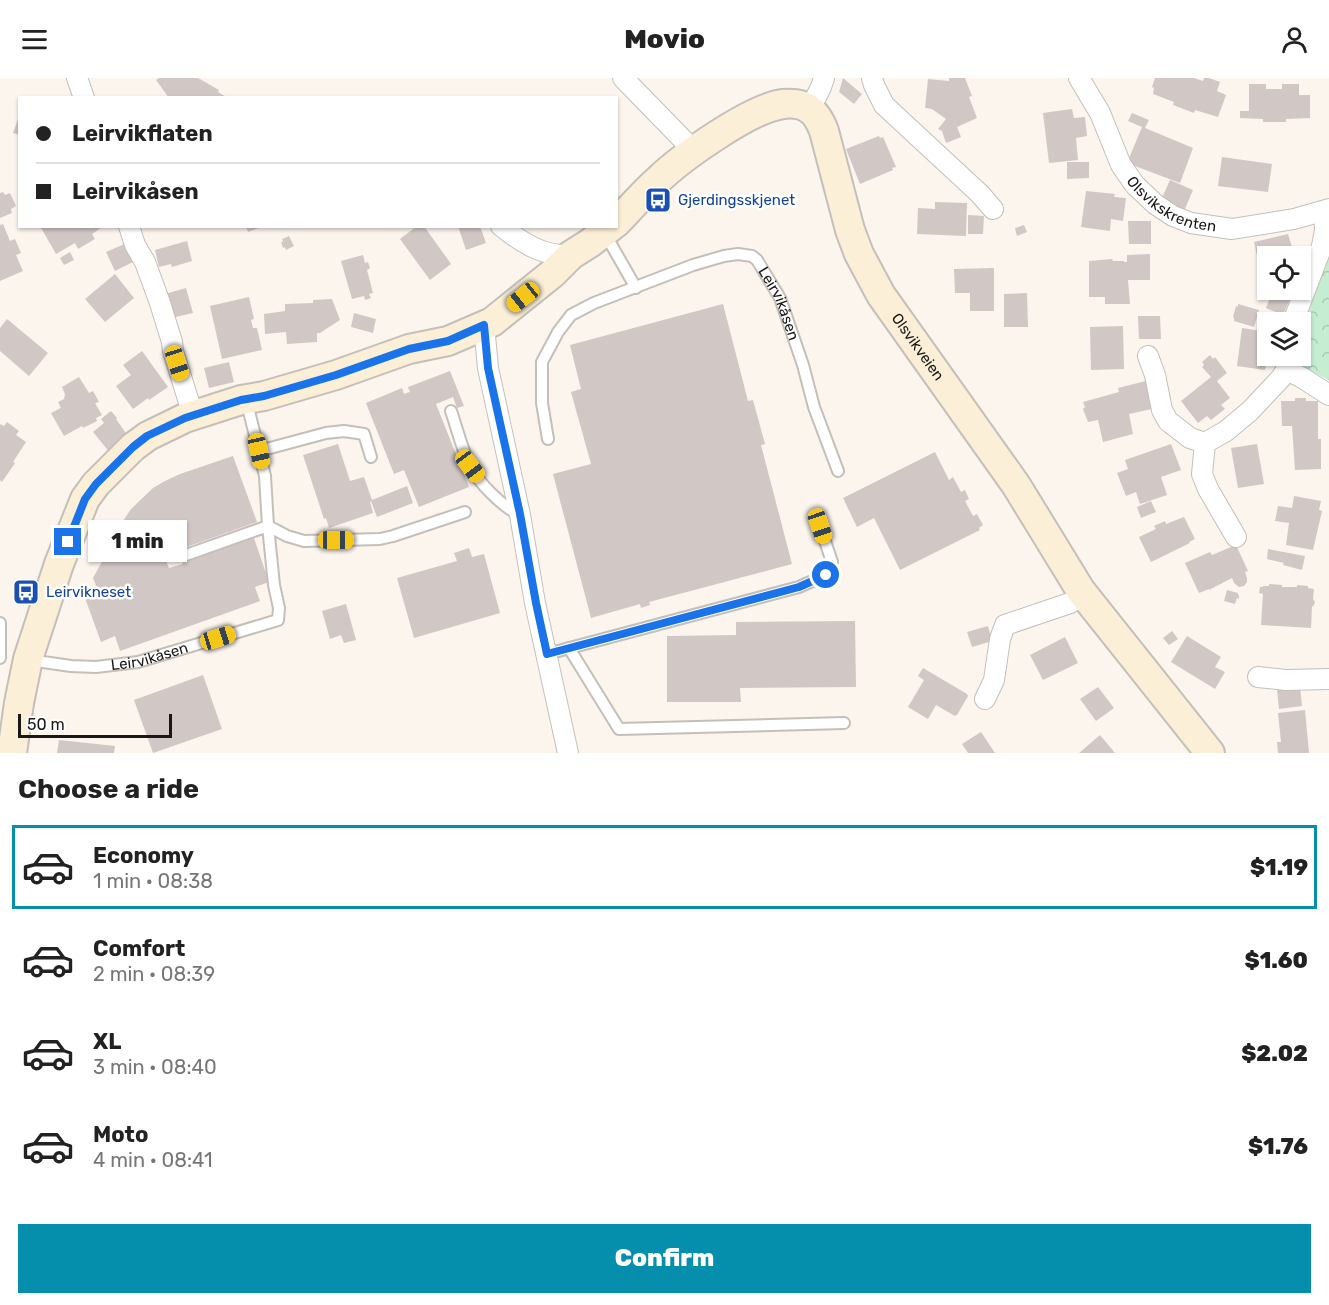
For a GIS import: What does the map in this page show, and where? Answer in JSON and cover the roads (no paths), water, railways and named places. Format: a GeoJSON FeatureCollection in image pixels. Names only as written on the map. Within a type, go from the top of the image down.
{"type":"FeatureCollection","features":[{"type":"Feature","properties":{"kind":"main road"},"geometry":{"type":"LineString","coordinates":[[618,220],[659,179],[694,151],[737,123],[782,104],[797,104],[810,109]]}},
{"type":"Feature","properties":{"kind":"main road","name":"Olsvikveien"},"geometry":{"type":"LineString","coordinates":[[810,109],[817,116],[825,131],[850,230],[859,254],[881,295],[1016,485],[1082,591],[1210,753]]}},
{"type":"Feature","properties":{"kind":"main road"},"geometry":{"type":"LineString","coordinates":[[12,753],[28,659],[59,564],[85,499],[96,484],[133,447],[147,436],[185,418],[336,375],[409,349],[448,341],[492,322],[571,255],[610,228]]}},
{"type":"Feature","properties":{"kind":"street"},"geometry":{"type":"LineString","coordinates":[[77,78],[83,96]]}},
{"type":"Feature","properties":{"kind":"street"},"geometry":{"type":"LineString","coordinates":[[624,78],[694,151]]}},
{"type":"Feature","properties":{"kind":"street"},"geometry":{"type":"LineString","coordinates":[[810,109],[824,78]]}},
{"type":"Feature","properties":{"kind":"street"},"geometry":{"type":"LineString","coordinates":[[872,78],[873,85],[884,105],[980,194],[993,209]]}},
{"type":"Feature","properties":{"kind":"street","name":"Olsvikskrenten"},"geometry":{"type":"LineString","coordinates":[[1079,78],[1100,113],[1122,165],[1135,184],[1155,204],[1173,216],[1191,223],[1232,229],[1294,219],[1327,208],[1322,246],[1297,312]]}},
{"type":"Feature","properties":{"kind":"street"},"geometry":{"type":"LineString","coordinates":[[130,228],[160,303],[193,416]]}},
{"type":"Feature","properties":{"kind":"street"},"geometry":{"type":"LineString","coordinates":[[504,228],[516,238],[549,254],[571,255]]}},
{"type":"Feature","properties":{"kind":"street"},"geometry":{"type":"LineString","coordinates":[[484,325],[488,368],[568,753]]}},
{"type":"Feature","properties":{"kind":"street"},"geometry":{"type":"LineString","coordinates":[[1148,356],[1155,375],[1162,410],[1168,421],[1190,438],[1205,443],[1226,431],[1250,411],[1281,378],[1286,366]]}},
{"type":"Feature","properties":{"kind":"street"},"geometry":{"type":"LineString","coordinates":[[1290,366],[1301,377],[1329,395]]}},
{"type":"Feature","properties":{"kind":"street"},"geometry":{"type":"LineString","coordinates":[[1205,443],[1202,474],[1208,489],[1236,537]]}},
{"type":"Feature","properties":{"kind":"street"},"geometry":{"type":"LineString","coordinates":[[985,699],[994,680],[1000,639],[1005,625],[1070,603],[1085,593]]}},
{"type":"Feature","properties":{"kind":"street"},"geometry":{"type":"LineString","coordinates":[[1258,677],[1286,680],[1329,679]]}},
{"type":"Feature","properties":{"kind":"lane"},"geometry":{"type":"LineString","coordinates":[[611,228],[636,288]]}},
{"type":"Feature","properties":{"kind":"lane","name":"Leirvikåsen"},"geometry":{"type":"LineString","coordinates":[[548,439],[542,404],[542,362],[558,332],[571,315],[594,303],[693,265],[738,254],[752,256],[758,260],[780,298],[803,365],[814,406],[838,471]]}},
{"type":"Feature","properties":{"kind":"lane","name":"Leirvikåsen"},"geometry":{"type":"LineString","coordinates":[[28,659],[71,666],[96,667],[138,662],[278,620],[279,608],[274,585],[265,476],[246,399]]}},
{"type":"Feature","properties":{"kind":"lane"},"geometry":{"type":"LineString","coordinates":[[451,411],[470,466],[486,488],[502,503],[520,514]]}},
{"type":"Feature","properties":{"kind":"lane"},"geometry":{"type":"LineString","coordinates":[[259,451],[344,430],[364,434],[371,457]]}},
{"type":"Feature","properties":{"kind":"lane"},"geometry":{"type":"LineString","coordinates":[[186,555],[268,526],[287,536],[304,541],[380,539],[465,512]]}},
{"type":"Feature","properties":{"kind":"lane"},"geometry":{"type":"LineString","coordinates":[[547,654],[799,587],[826,575],[832,562],[820,526]]}},
{"type":"Feature","properties":{"kind":"lane"},"geometry":{"type":"LineString","coordinates":[[0,623],[0,658]]}},
{"type":"Feature","properties":{"kind":"lane"},"geometry":{"type":"LineString","coordinates":[[569,648],[619,729],[844,723]]}},
{"type":"Feature","properties":{"kind":"place","name":"Gjerdingsskjenet"},"geometry":{"type":"Point","coordinates":[658,200]}},
{"type":"Feature","properties":{"kind":"place","name":"Leirvikneset"},"geometry":{"type":"Point","coordinates":[26,592]}}]}
